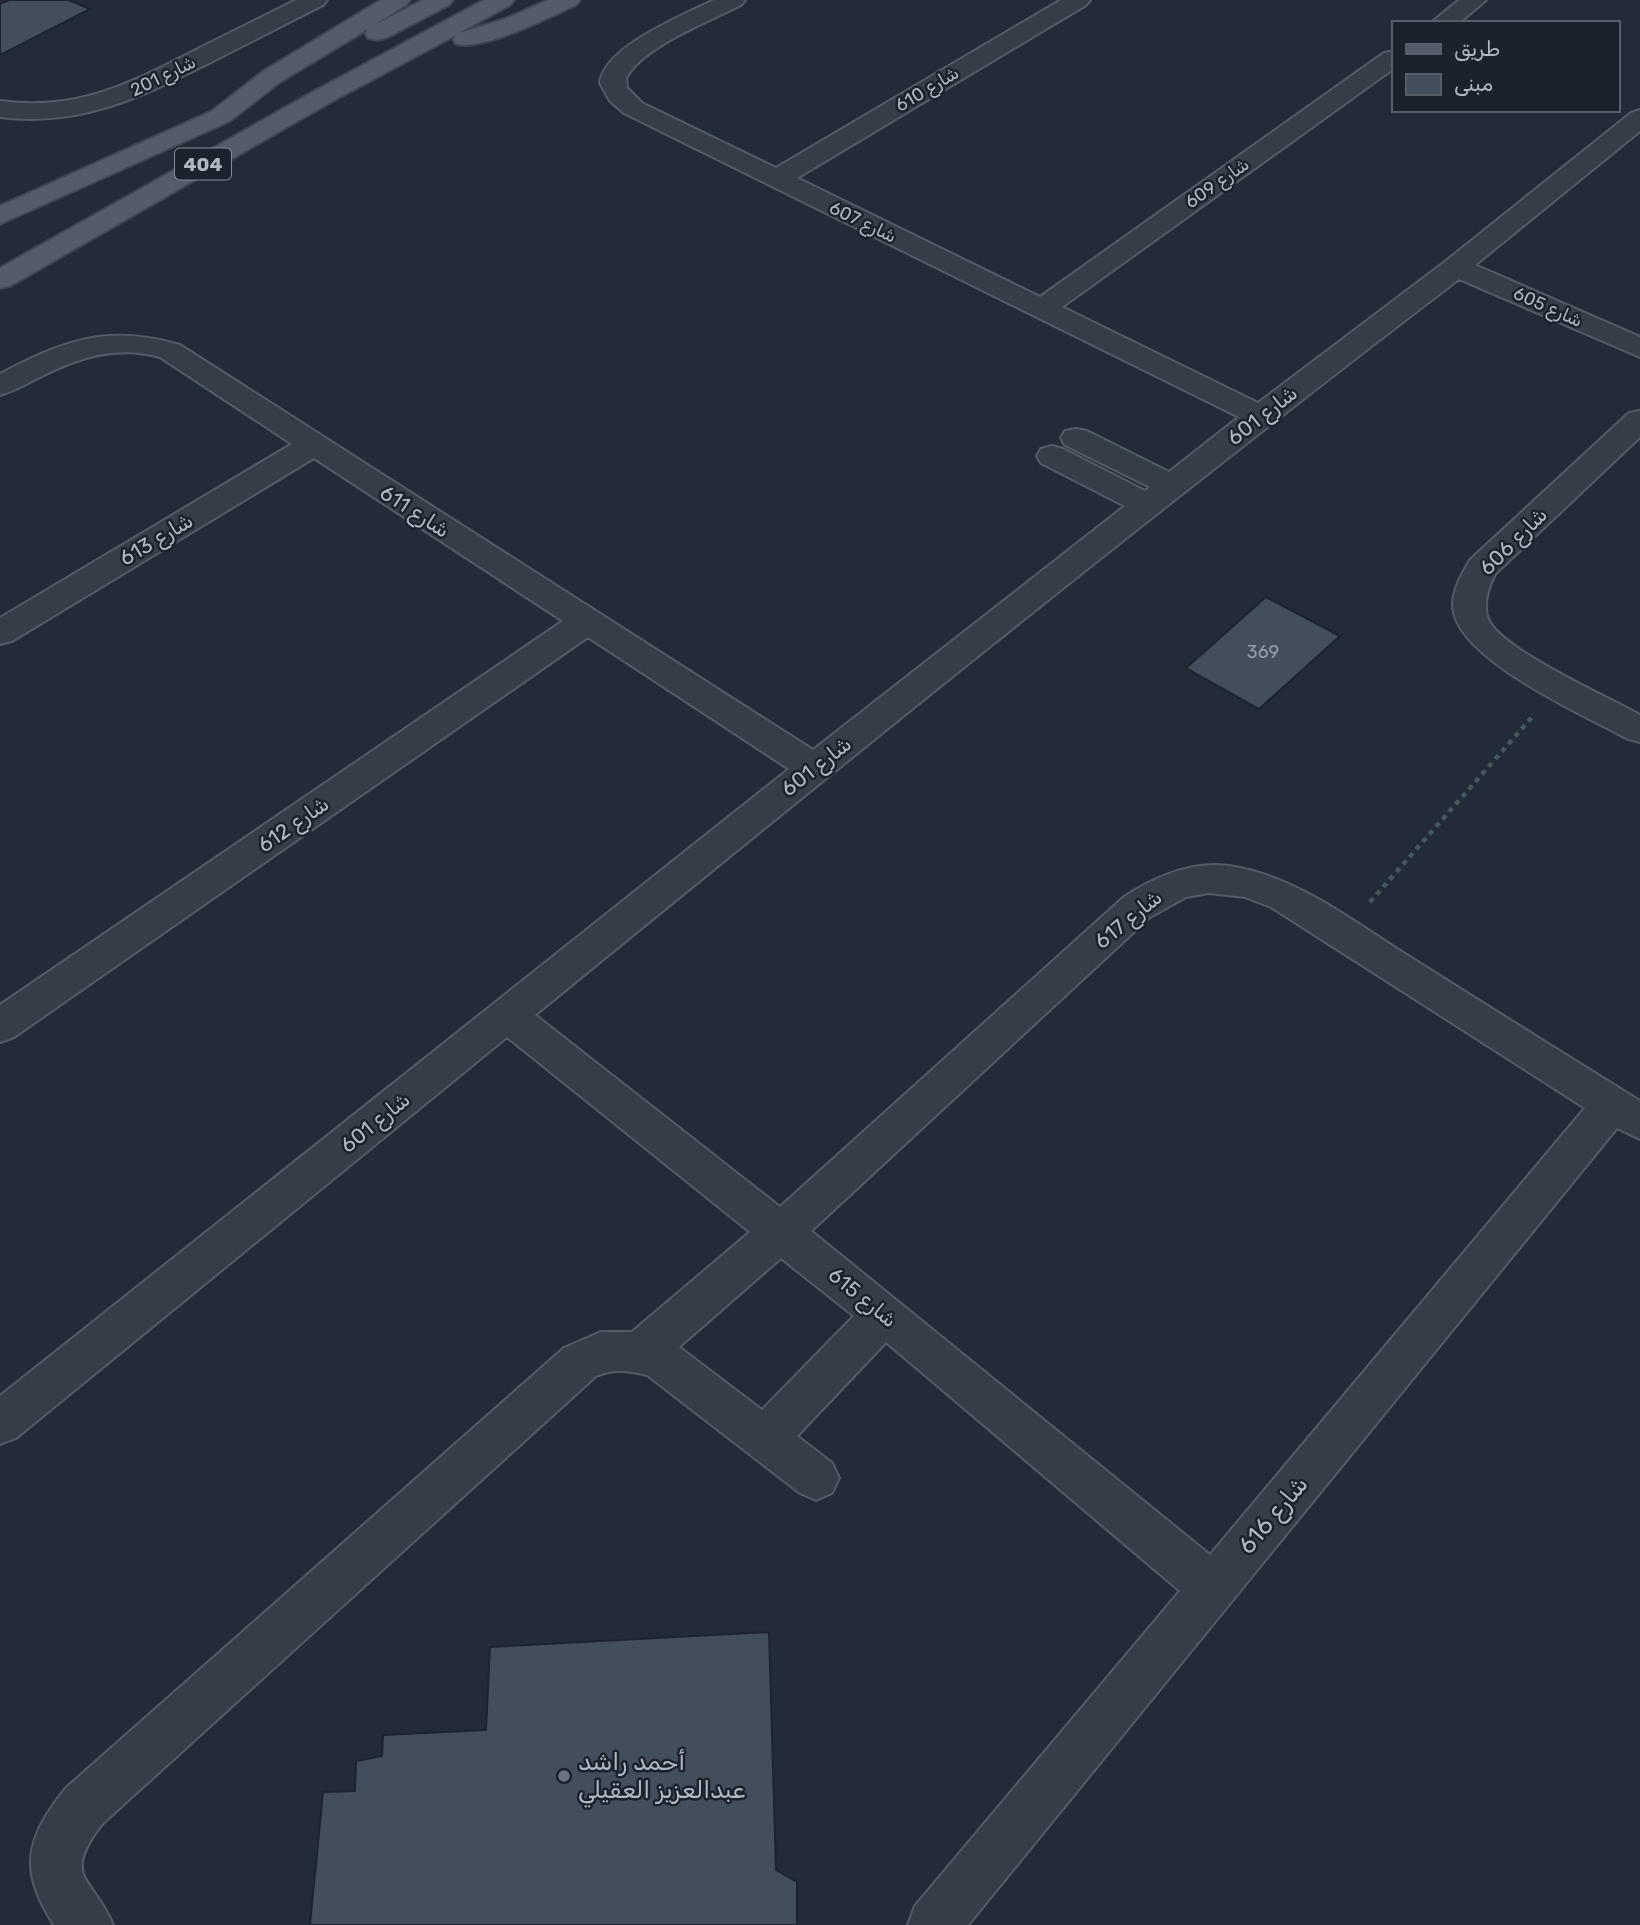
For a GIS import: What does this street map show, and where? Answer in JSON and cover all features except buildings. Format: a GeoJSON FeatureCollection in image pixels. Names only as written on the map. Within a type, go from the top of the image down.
{"type":"FeatureCollection","features":[{"type":"Feature","properties":{"kind":"main road","name":"404"},"geometry":{"type":"LineString","coordinates":[[221,116],[271,77],[398,0]]}},
{"type":"Feature","properties":{"kind":"main road","name":"404"},"geometry":{"type":"LineString","coordinates":[[0,216],[221,116],[441,0]]}},
{"type":"Feature","properties":{"kind":"main road"},"geometry":{"type":"LineString","coordinates":[[408,51],[502,0]]}},
{"type":"Feature","properties":{"kind":"main road"},"geometry":{"type":"LineString","coordinates":[[408,51],[489,33],[568,0]]}},
{"type":"Feature","properties":{"kind":"main road","name":"404"},"geometry":{"type":"LineString","coordinates":[[0,281],[408,51]]}},
{"type":"Feature","properties":{"kind":"street","name":"شارع 201"},"geometry":{"type":"LineString","coordinates":[[0,109],[58,111],[109,101],[315,0]]}},
{"type":"Feature","properties":{"kind":"street","name":"شارع 607"},"geometry":{"type":"LineString","coordinates":[[733,0],[626,57],[613,78],[614,89],[621,99],[633,108],[776,179],[1260,416]]}},
{"type":"Feature","properties":{"kind":"street","name":"شارع 610"},"geometry":{"type":"LineString","coordinates":[[776,179],[1079,0]]}},
{"type":"Feature","properties":{"kind":"street"},"geometry":{"type":"LineString","coordinates":[[1446,21],[1475,0]]}},
{"type":"Feature","properties":{"kind":"street","name":"شارع 609"},"geometry":{"type":"LineString","coordinates":[[1041,309],[1392,59]]}},
{"type":"Feature","properties":{"kind":"street","name":"شارع 601"},"geometry":{"type":"LineString","coordinates":[[0,1423],[814,768],[1260,416],[1456,267],[1640,118]]}},
{"type":"Feature","properties":{"kind":"street","name":"شارع 605"},"geometry":{"type":"LineString","coordinates":[[1456,267],[1640,348]]}},
{"type":"Feature","properties":{"kind":"street","name":"شارع 611"},"geometry":{"type":"LineString","coordinates":[[0,386],[80,347],[116,341],[137,342],[170,351],[814,768]]}},
{"type":"Feature","properties":{"kind":"street","name":"شارع 606"},"geometry":{"type":"LineString","coordinates":[[1640,420],[1482,568],[1468,596],[1468,611],[1475,627],[1488,643],[1559,687],[1640,730]]}},
{"type":"Feature","properties":{"kind":"street","name":"شارع 613"},"geometry":{"type":"LineString","coordinates":[[0,633],[313,445]]}},
{"type":"Feature","properties":{"kind":"street"},"geometry":{"type":"LineString","coordinates":[[1064,447],[1160,495]]}},
{"type":"Feature","properties":{"kind":"street","name":"شارع 612"},"geometry":{"type":"LineString","coordinates":[[0,1026],[586,622]]}},
{"type":"Feature","properties":{"kind":"street","name":"شارع 617"},"geometry":{"type":"LineString","coordinates":[[641,1352],[782,1231],[1137,906],[1160,890],[1188,880],[1221,878],[1255,884],[1284,897],[1626,1114]]}},
{"type":"Feature","properties":{"kind":"street","name":"شارع 615"},"geometry":{"type":"LineString","coordinates":[[507,1015],[782,1231],[1213,1588]]}},
{"type":"Feature","properties":{"kind":"street","name":"شارع 616"},"geometry":{"type":"LineString","coordinates":[[934,1925],[1213,1588],[1626,1114]]}},
{"type":"Feature","properties":{"kind":"street"},"geometry":{"type":"LineString","coordinates":[[765,1438],[884,1314]]}},
{"type":"Feature","properties":{"kind":"street"},"geometry":{"type":"LineString","coordinates":[[87,1925],[58,1886],[55,1868],[57,1848],[62,1837],[84,1806],[562,1375],[580,1362],[601,1352],[623,1350],[659,1358],[816,1478]]}},
{"type":"Feature","properties":{"kind":"path"},"geometry":{"type":"LineString","coordinates":[[1342,933],[1559,687]]}},
{"type":"Feature","properties":{"kind":"place","name":"أحمد راشد عبدالعزيز العقيلي"},"geometry":{"type":"Point","coordinates":[564,1776]}}]}
